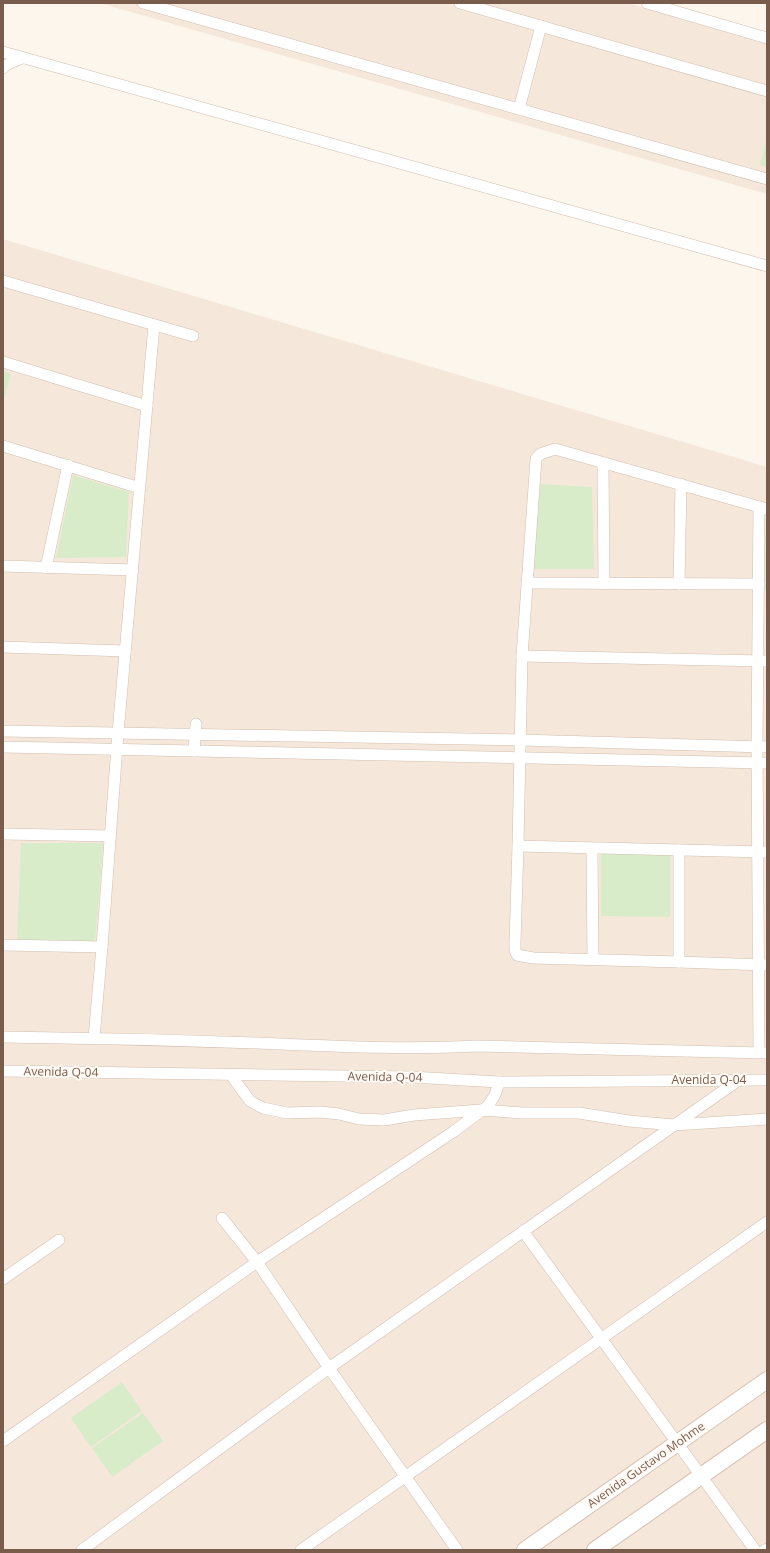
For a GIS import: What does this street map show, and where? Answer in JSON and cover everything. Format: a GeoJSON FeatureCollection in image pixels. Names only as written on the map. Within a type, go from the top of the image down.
{"type":"FeatureCollection","features":[{"type":"Feature","properties":{"kind":"street"},"geometry":{"type":"LineString","coordinates":[[143,3],[767,179]]}},
{"type":"Feature","properties":{"kind":"street"},"geometry":{"type":"LineString","coordinates":[[460,3],[767,91]]}},
{"type":"Feature","properties":{"kind":"street"},"geometry":{"type":"LineString","coordinates":[[647,3],[767,38]]}},
{"type":"Feature","properties":{"kind":"street"},"geometry":{"type":"LineString","coordinates":[[519,109],[541,26]]}},
{"type":"Feature","properties":{"kind":"street"},"geometry":{"type":"LineString","coordinates":[[3,52],[767,266]]}},
{"type":"Feature","properties":{"kind":"street"},"geometry":{"type":"LineString","coordinates":[[3,68],[6,65],[22,58]]}},
{"type":"Feature","properties":{"kind":"street"},"geometry":{"type":"LineString","coordinates":[[3,281],[193,336]]}},
{"type":"Feature","properties":{"kind":"street"},"geometry":{"type":"LineString","coordinates":[[94,1038],[118,750],[118,733],[154,325]]}},
{"type":"Feature","properties":{"kind":"street"},"geometry":{"type":"LineString","coordinates":[[3,362],[147,406]]}},
{"type":"Feature","properties":{"kind":"street"},"geometry":{"type":"LineString","coordinates":[[3,446],[140,488]]}},
{"type":"Feature","properties":{"kind":"street"},"geometry":{"type":"LineString","coordinates":[[3,1037],[94,1038],[371,1048],[442,1048],[476,1046],[763,1052],[763,965],[762,852],[762,661],[759,584],[763,508],[555,449],[540,454],[536,459],[522,656],[515,943],[517,955],[533,958],[763,965]]}},
{"type":"Feature","properties":{"kind":"street"},"geometry":{"type":"LineString","coordinates":[[603,463],[604,584]]}},
{"type":"Feature","properties":{"kind":"street"},"geometry":{"type":"LineString","coordinates":[[46,568],[68,465]]}},
{"type":"Feature","properties":{"kind":"street"},"geometry":{"type":"LineString","coordinates":[[679,584],[681,484]]}},
{"type":"Feature","properties":{"kind":"street"},"geometry":{"type":"LineString","coordinates":[[3,566],[133,570]]}},
{"type":"Feature","properties":{"kind":"street"},"geometry":{"type":"LineString","coordinates":[[527,583],[759,584]]}},
{"type":"Feature","properties":{"kind":"street"},"geometry":{"type":"LineString","coordinates":[[3,647],[126,651]]}},
{"type":"Feature","properties":{"kind":"street"},"geometry":{"type":"LineString","coordinates":[[522,656],[762,661]]}},
{"type":"Feature","properties":{"kind":"street"},"geometry":{"type":"LineString","coordinates":[[3,731],[118,733],[195,729],[438,734],[520,740],[762,747]]}},
{"type":"Feature","properties":{"kind":"street"},"geometry":{"type":"LineString","coordinates":[[194,751],[195,729]]}},
{"type":"Feature","properties":{"kind":"street"},"geometry":{"type":"LineString","coordinates":[[438,734],[438,756]]}},
{"type":"Feature","properties":{"kind":"street"},"geometry":{"type":"LineString","coordinates":[[3,747],[762,763]]}},
{"type":"Feature","properties":{"kind":"street"},"geometry":{"type":"LineString","coordinates":[[3,834],[111,836]]}},
{"type":"Feature","properties":{"kind":"street"},"geometry":{"type":"LineString","coordinates":[[518,846],[762,852]]}},
{"type":"Feature","properties":{"kind":"street"},"geometry":{"type":"LineString","coordinates":[[592,848],[593,959]]}},
{"type":"Feature","properties":{"kind":"street"},"geometry":{"type":"LineString","coordinates":[[679,850],[680,962]]}},
{"type":"Feature","properties":{"kind":"street"},"geometry":{"type":"LineString","coordinates":[[3,945],[102,948]]}},
{"type":"Feature","properties":{"kind":"street","name":"Avenida Q-04"},"geometry":{"type":"LineString","coordinates":[[3,1071],[411,1077],[499,1082],[740,1079],[767,1080]]}},
{"type":"Feature","properties":{"kind":"street"},"geometry":{"type":"LineString","coordinates":[[232,1075],[250,1101],[263,1108],[287,1113],[320,1112],[338,1114],[359,1120],[384,1120],[481,1110],[523,1113],[579,1113],[629,1121],[674,1125],[767,1120]]}},
{"type":"Feature","properties":{"kind":"street"},"geometry":{"type":"LineString","coordinates":[[82,1550],[329,1368],[740,1079]]}},
{"type":"Feature","properties":{"kind":"street"},"geometry":{"type":"LineString","coordinates":[[3,1440],[257,1262],[453,1132],[488,1106],[495,1094],[499,1082]]}},
{"type":"Feature","properties":{"kind":"street"},"geometry":{"type":"LineString","coordinates":[[222,1218],[257,1262],[329,1368],[457,1550]]}},
{"type":"Feature","properties":{"kind":"street"},"geometry":{"type":"LineString","coordinates":[[301,1550],[767,1222]]}},
{"type":"Feature","properties":{"kind":"street"},"geometry":{"type":"LineString","coordinates":[[523,1231],[755,1550]]}},
{"type":"Feature","properties":{"kind":"street"},"geometry":{"type":"LineString","coordinates":[[3,1279],[59,1240]]}},
{"type":"Feature","properties":{"kind":"street","name":"Avenida Gustavo Mohme"},"geometry":{"type":"LineString","coordinates":[[524,1550],[767,1380]]}},
{"type":"Feature","properties":{"kind":"street"},"geometry":{"type":"LineString","coordinates":[[595,1550],[700,1475],[767,1430]]}},
{"type":"Feature","properties":{"kind":"shaded area"},"geometry":{"type":"Polygon","coordinates":[[[628,3],[767,44],[767,194],[103,4],[628,3]]]}},
{"type":"Feature","properties":{"kind":"shaded area"},"geometry":{"type":"Polygon","coordinates":[[[3,239],[767,467],[767,1550],[3,1550],[3,239]]]}},
{"type":"Feature","properties":{"kind":"green space"},"geometry":{"type":"Polygon","coordinates":[[[767,138],[767,167],[760,165],[767,138]]]}},
{"type":"Feature","properties":{"kind":"green space"},"geometry":{"type":"Polygon","coordinates":[[[3,371],[11,374],[3,403],[3,371]]]}},
{"type":"Feature","properties":{"kind":"green space"},"geometry":{"type":"Polygon","coordinates":[[[73,475],[129,492],[126,557],[56,558],[73,475]]]}},
{"type":"Feature","properties":{"kind":"green space"},"geometry":{"type":"Polygon","coordinates":[[[537,484],[592,487],[594,569],[533,569],[537,484]]]}},
{"type":"Feature","properties":{"kind":"green space"},"geometry":{"type":"Polygon","coordinates":[[[766,512],[767,591],[763,591],[766,512]]]}},
{"type":"Feature","properties":{"kind":"green space"},"geometry":{"type":"Polygon","coordinates":[[[21,843],[103,843],[95,942],[17,940],[21,843]]]}},
{"type":"Feature","properties":{"kind":"green space"},"geometry":{"type":"Polygon","coordinates":[[[606,851],[670,855],[670,917],[601,916],[601,855],[606,851]]]}},
{"type":"Feature","properties":{"kind":"green space"},"geometry":{"type":"Polygon","coordinates":[[[122,1382],[142,1411],[91,1447],[71,1418],[122,1382]]]}},
{"type":"Feature","properties":{"kind":"green space"},"geometry":{"type":"Polygon","coordinates":[[[143,1413],[163,1441],[112,1477],[92,1448],[143,1413]]]}}]}
